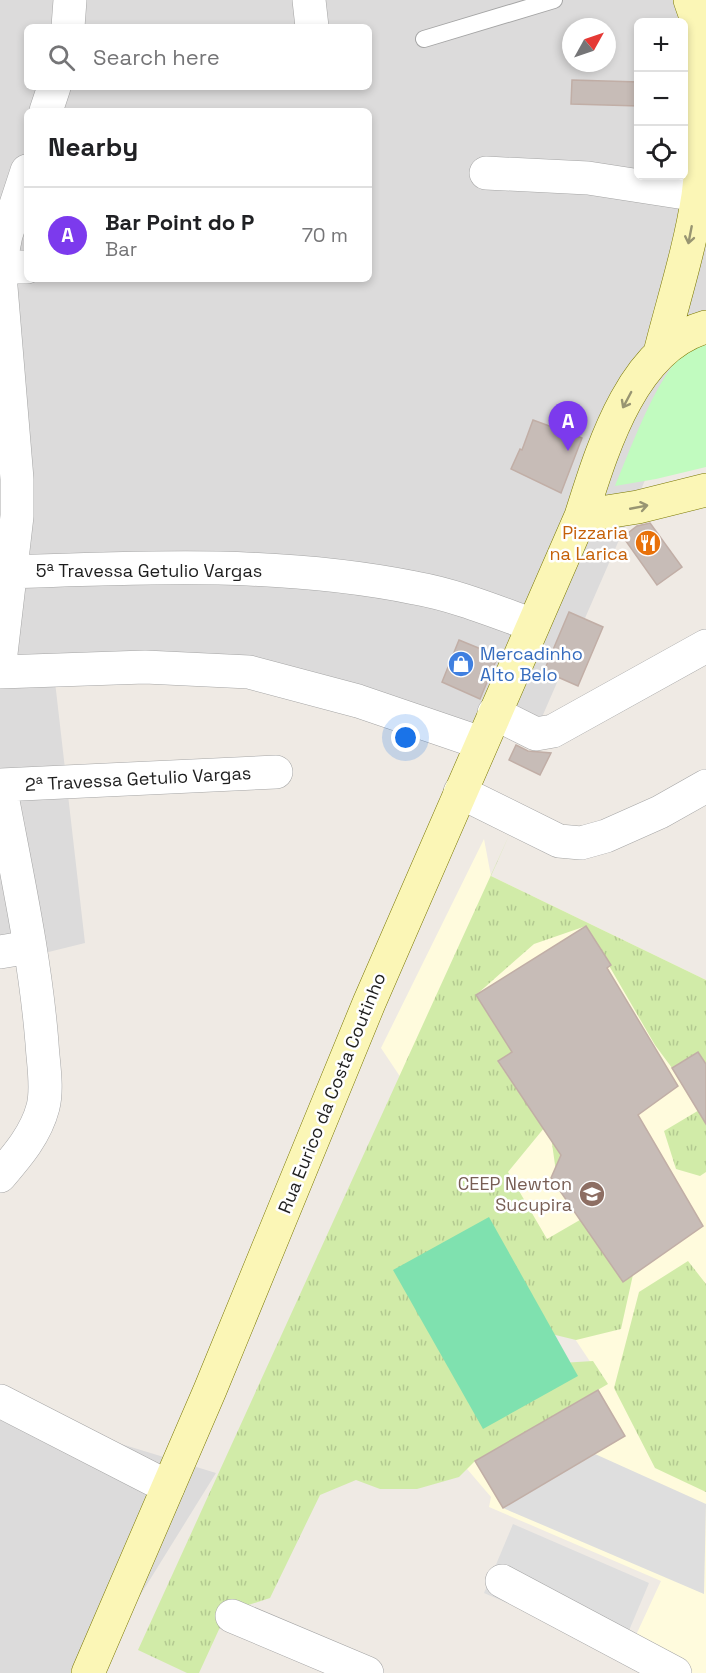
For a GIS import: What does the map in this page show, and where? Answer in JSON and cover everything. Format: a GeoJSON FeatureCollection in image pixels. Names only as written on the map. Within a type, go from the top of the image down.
{"type":"FeatureCollection","features":[{"type":"Feature","properties":{"kind":"main road"},"geometry":{"type":"LineString","coordinates":[[660,353],[690,240],[698,195],[705,34],[690,0]]}},
{"type":"Feature","properties":{"kind":"main road","name":"Rua Eurico da Costa Coutinho"},"geometry":{"type":"LineString","coordinates":[[88,1673],[168,1487],[369,1003],[581,516],[597,466],[627,398],[660,353],[691,331],[706,327]]}},
{"type":"Feature","properties":{"kind":"main road"},"geometry":{"type":"LineString","coordinates":[[581,516],[638,507],[705,492]]}},
{"type":"Feature","properties":{"kind":"street"},"geometry":{"type":"LineString","coordinates":[[68,24],[70,0]]}},
{"type":"Feature","properties":{"kind":"street"},"geometry":{"type":"LineString","coordinates":[[309,0],[312,24]]}},
{"type":"Feature","properties":{"kind":"street"},"geometry":{"type":"LineString","coordinates":[[47,108],[53,90]]}},
{"type":"Feature","properties":{"kind":"street"},"geometry":{"type":"LineString","coordinates":[[486,173],[588,178],[698,195]]}},
{"type":"Feature","properties":{"kind":"street"},"geometry":{"type":"LineString","coordinates":[[24,180],[6,235],[0,266],[24,267]]}},
{"type":"Feature","properties":{"kind":"street"},"geometry":{"type":"LineString","coordinates":[[0,275],[17,479],[16,516],[0,662]]}},
{"type":"Feature","properties":{"kind":"street","name":"5ª Travessa Getulio Vargas"},"geometry":{"type":"LineString","coordinates":[[10,572],[189,567],[311,573],[416,588],[480,606],[533,625]]}},
{"type":"Feature","properties":{"kind":"street"},"geometry":{"type":"LineString","coordinates":[[494,713],[536,734],[553,731],[706,646]]}},
{"type":"Feature","properties":{"kind":"street"},"geometry":{"type":"LineString","coordinates":[[0,672],[145,667],[249,672],[358,701],[481,743]]}},
{"type":"Feature","properties":{"kind":"street","name":"2ª Travessa Getulio Vargas"},"geometry":{"type":"LineString","coordinates":[[0,785],[276,772]]}},
{"type":"Feature","properties":{"kind":"street"},"geometry":{"type":"LineString","coordinates":[[0,785],[15,949],[39,1011],[44,1104],[37,1127],[0,1176]]}},
{"type":"Feature","properties":{"kind":"street"},"geometry":{"type":"LineString","coordinates":[[460,792],[559,841],[581,843],[606,836],[660,812],[706,786]]}},
{"type":"Feature","properties":{"kind":"street"},"geometry":{"type":"LineString","coordinates":[[0,1401],[168,1487]]}},
{"type":"Feature","properties":{"kind":"street"},"geometry":{"type":"LineString","coordinates":[[502,1581],[675,1673]]}},
{"type":"Feature","properties":{"kind":"street"},"geometry":{"type":"LineString","coordinates":[[232,1616],[367,1673]]}},
{"type":"Feature","properties":{"kind":"lane"},"geometry":{"type":"LineString","coordinates":[[424,39],[554,0]]}},
{"type":"Feature","properties":{"kind":"shaded area"},"geometry":{"type":"Polygon","coordinates":[[[0,0],[706,0],[706,340],[532,740],[279,679],[54,673],[85,943],[0,964],[0,0]]]}},
{"type":"Feature","properties":{"kind":"shaded area","name":"CEEP Newton Sucupira"},"geometry":{"type":"Polygon","coordinates":[[[484,839],[491,876],[706,980],[706,1673],[679,1673],[630,1648],[661,1581],[489,1507],[491,1497],[456,1456],[599,1375],[381,1048],[484,839]]]}},
{"type":"Feature","properties":{"kind":"shaded area"},"geometry":{"type":"Polygon","coordinates":[[[0,1407],[216,1473],[92,1673],[0,1673],[0,1407]]]}},
{"type":"Feature","properties":{"kind":"shaded area"},"geometry":{"type":"Polygon","coordinates":[[[595,1454],[706,1504],[704,1594],[503,1508],[595,1454]]]}},
{"type":"Feature","properties":{"kind":"shaded area"},"geometry":{"type":"Polygon","coordinates":[[[513,1524],[649,1583],[620,1652],[484,1593],[513,1524]]]}},
{"type":"Feature","properties":{"kind":"green space"},"geometry":{"type":"Polygon","coordinates":[[[706,345],[706,467],[615,486],[646,413],[666,375],[688,350],[706,345]]]}},
{"type":"Feature","properties":{"kind":"green space"},"geometry":{"type":"Polygon","coordinates":[[[511,831],[491,876],[706,980],[706,1064],[698,1052],[672,1068],[655,1045],[586,926],[534,944],[476,995],[497,1029],[520,1033],[517,1049],[498,1062],[524,1100],[628,1104],[556,1172],[549,1122],[508,1172],[547,1239],[585,1217],[634,1270],[621,1329],[576,1340],[539,1331],[545,1364],[593,1361],[608,1384],[475,1461],[459,1477],[417,1489],[380,1489],[356,1480],[320,1495],[270,1598],[227,1612],[199,1673],[187,1673],[138,1650],[511,831]]]}},
{"type":"Feature","properties":{"kind":"green space"},"geometry":{"type":"Polygon","coordinates":[[[706,1106],[706,1172],[700,1176],[676,1169],[664,1131],[706,1106]]]}},
{"type":"Feature","properties":{"kind":"green space"},"geometry":{"type":"Polygon","coordinates":[[[489,1217],[578,1376],[483,1429],[393,1270],[489,1217]]]}},
{"type":"Feature","properties":{"kind":"green space"},"geometry":{"type":"Polygon","coordinates":[[[688,1261],[706,1284],[706,1492],[655,1468],[614,1388],[639,1292],[688,1261]]]}},
{"type":"Feature","properties":{"kind":"building"},"geometry":{"type":"Polygon","coordinates":[[[572,80],[634,82],[634,106],[571,104],[572,80]]]}},
{"type":"Feature","properties":{"kind":"building"},"geometry":{"type":"Polygon","coordinates":[[[533,420],[582,438],[561,493],[511,469],[520,449],[522,450],[533,420]]]}},
{"type":"Feature","properties":{"kind":"building"},"geometry":{"type":"Polygon","coordinates":[[[650,523],[682,567],[657,585],[623,537],[637,526],[650,523]]]}},
{"type":"Feature","properties":{"kind":"building"},"geometry":{"type":"Polygon","coordinates":[[[569,612],[603,627],[578,686],[544,671],[569,612]]]}},
{"type":"Feature","properties":{"kind":"building"},"geometry":{"type":"Polygon","coordinates":[[[459,640],[498,656],[480,699],[442,682],[459,640]]]}},
{"type":"Feature","properties":{"kind":"building"},"geometry":{"type":"Polygon","coordinates":[[[516,745],[528,751],[551,753],[540,775],[509,760],[516,745]]]}},
{"type":"Feature","properties":{"kind":"building"},"geometry":{"type":"Polygon","coordinates":[[[586,926],[611,965],[607,968],[678,1086],[638,1115],[703,1226],[623,1282],[551,1178],[561,1155],[498,1061],[512,1052],[476,995],[586,926]]]}},
{"type":"Feature","properties":{"kind":"building"},"geometry":{"type":"Polygon","coordinates":[[[698,1052],[706,1064],[706,1124],[672,1068],[698,1052]]]}},
{"type":"Feature","properties":{"kind":"building"},"geometry":{"type":"Polygon","coordinates":[[[598,1390],[625,1436],[503,1508],[475,1461],[598,1390]]]}},
{"type":"Feature","properties":{"kind":"place","name":"Bar Point do P"},"geometry":{"type":"Point","coordinates":[568,451]}},
{"type":"Feature","properties":{"kind":"place","name":"Pizzaria na Larica"},"geometry":{"type":"Point","coordinates":[648,543]}},
{"type":"Feature","properties":{"kind":"place","name":"Mercadinho Alto Belo"},"geometry":{"type":"Point","coordinates":[461,664]}},
{"type":"Feature","properties":{"kind":"place","name":"CEEP Newton Sucupira"},"geometry":{"type":"Point","coordinates":[592,1194]}}]}
